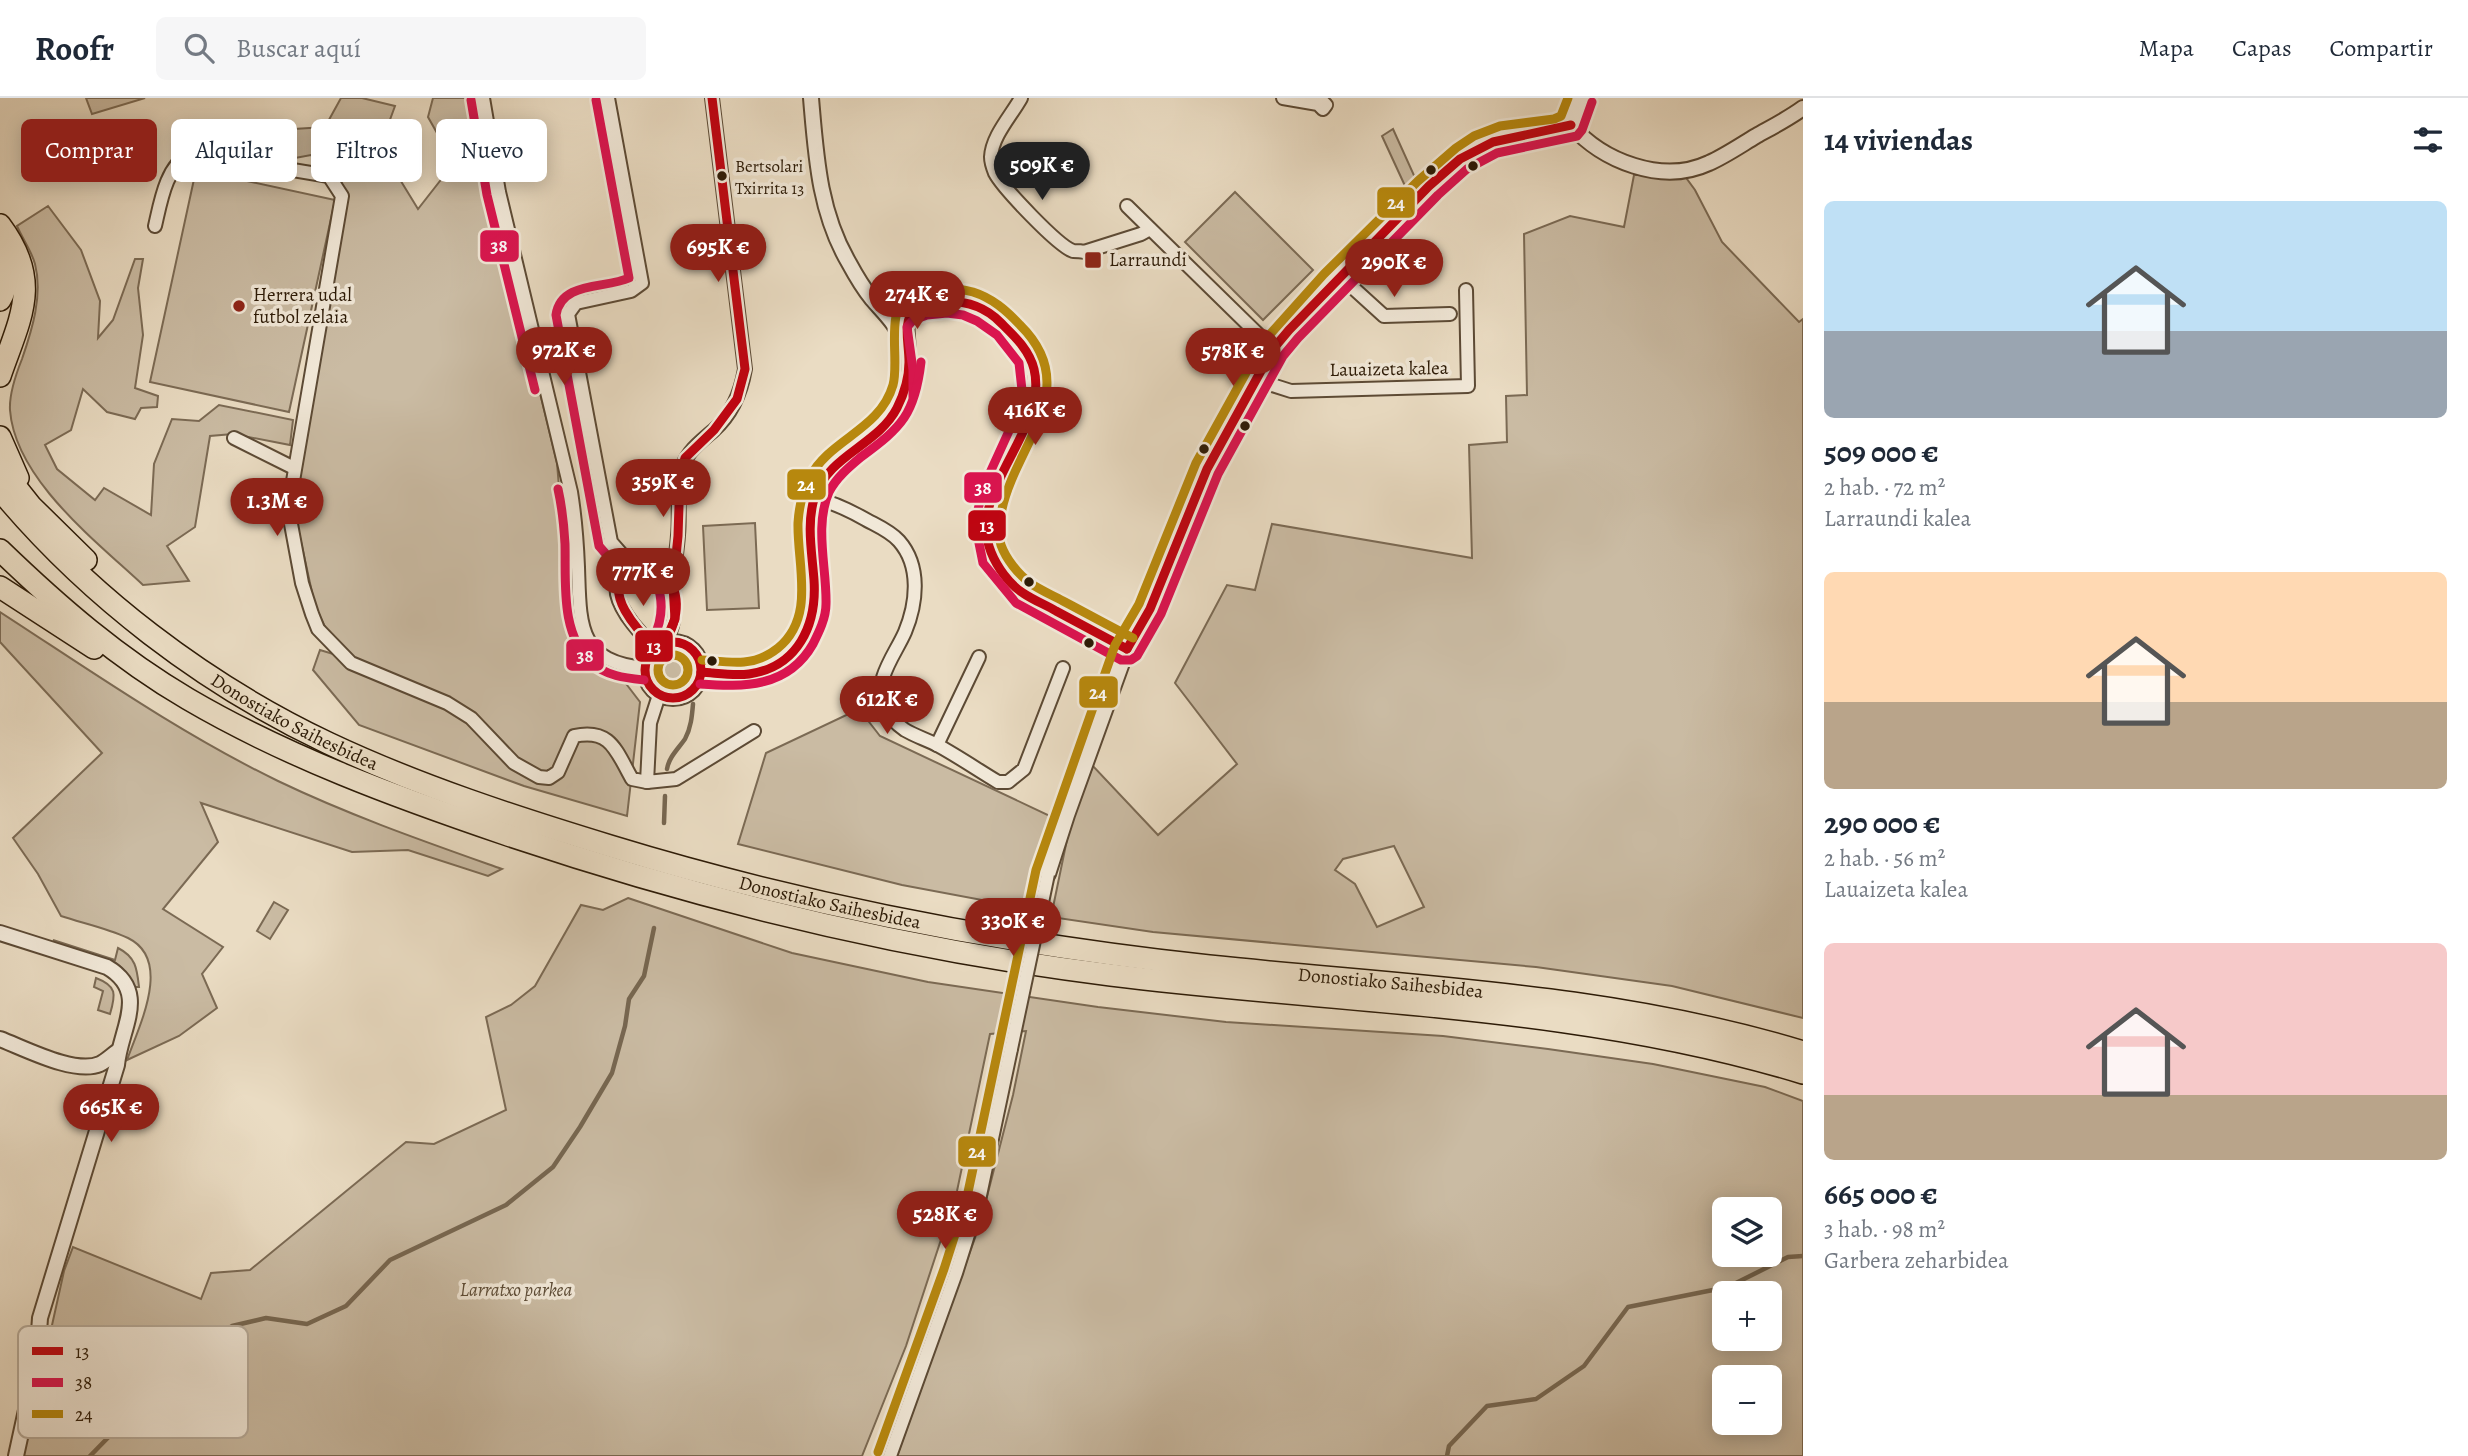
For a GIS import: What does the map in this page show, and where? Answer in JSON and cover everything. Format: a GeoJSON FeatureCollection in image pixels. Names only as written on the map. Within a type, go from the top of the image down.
{"type":"FeatureCollection","features":[{"type":"Feature","properties":{"kind":"highway"},"geometry":{"type":"LineString","coordinates":[[0,225],[19,259],[25,298],[17,334],[0,376]]}},
{"type":"Feature","properties":{"kind":"highway"},"geometry":{"type":"LineString","coordinates":[[0,247],[7,274],[0,299]]}},
{"type":"Feature","properties":{"kind":"highway"},"geometry":{"type":"LineString","coordinates":[[0,437],[31,506]]}},
{"type":"Feature","properties":{"kind":"highway"},"geometry":{"type":"LineString","coordinates":[[0,467],[31,506],[115,587],[191,648],[206,672]]}},
{"type":"Feature","properties":{"kind":"highway","name":"Donostiako Saihesbidea"},"geometry":{"type":"LineString","coordinates":[[0,490],[41,537],[89,583],[162,642],[291,724],[383,768],[571,835],[751,886],[881,916],[1009,940],[1213,966],[1489,992],[1622,1009],[1726,1031],[1803,1052]]}},
{"type":"Feature","properties":{"kind":"highway","name":"Donostiako Saihesbidea"},"geometry":{"type":"LineString","coordinates":[[0,550],[65,611],[134,665],[188,699],[249,732],[376,788],[564,854],[745,905],[890,938],[1007,960],[1109,975],[1487,1012],[1618,1029],[1720,1050],[1803,1073]]}},
{"type":"Feature","properties":{"kind":"highway"},"geometry":{"type":"LineString","coordinates":[[0,587],[104,655],[134,665]]}},
{"type":"Feature","properties":{"kind":"street"},"geometry":{"type":"LineString","coordinates":[[483,98],[499,192],[569,479],[585,634],[599,653],[611,662],[645,668]]}},
{"type":"Feature","properties":{"kind":"street"},"geometry":{"type":"LineString","coordinates":[[608,98],[642,283],[631,291],[576,303],[568,314],[611,542],[632,566]]}},
{"type":"Feature","properties":{"kind":"street"},"geometry":{"type":"LineString","coordinates":[[673,586],[655,566],[645,562],[632,566],[623,574],[617,585],[617,596],[639,632],[660,646],[682,644],[690,648],[700,663],[701,672],[694,689],[677,698],[659,695],[648,684],[645,668],[647,660],[660,646],[670,634],[675,620],[673,586],[680,475],[685,458],[730,410],[742,387],[745,369],[712,98]]}},
{"type":"Feature","properties":{"kind":"street"},"geometry":{"type":"LineString","coordinates":[[811,98],[819,176],[830,223],[850,266],[894,325],[909,357]]}},
{"type":"Feature","properties":{"kind":"street"},"geometry":{"type":"LineString","coordinates":[[1020,98],[999,133],[991,160],[1003,183],[1045,229],[1064,246],[1074,251],[1084,251],[1142,234],[1150,229]]}},
{"type":"Feature","properties":{"kind":"street"},"geometry":{"type":"LineString","coordinates":[[1283,98],[1318,104]]}},
{"type":"Feature","properties":{"kind":"street"},"geometry":{"type":"LineString","coordinates":[[890,1456],[956,1273],[979,1200],[1048,874],[1128,649],[1150,609],[1207,469],[1273,349],[1340,276],[1463,158],[1480,147],[1503,138],[1557,131],[1571,125],[1581,98]]}},
{"type":"Feature","properties":{"kind":"street"},"geometry":{"type":"LineString","coordinates":[[1571,125],[1584,140],[1632,166],[1659,171],[1685,170],[1707,164],[1803,108]]}},
{"type":"Feature","properties":{"kind":"street"},"geometry":{"type":"LineString","coordinates":[[155,226],[162,195],[178,160],[190,153],[329,176],[342,196],[294,468],[291,524],[302,583],[318,629],[351,663],[459,710],[471,718],[514,763],[539,777],[549,778],[558,772],[574,736],[589,732],[603,736],[614,747],[632,779],[647,782],[676,779],[754,731]]}},
{"type":"Feature","properties":{"kind":"street"},"geometry":{"type":"LineString","coordinates":[[1127,206],[1273,349]]}},
{"type":"Feature","properties":{"kind":"street"},"geometry":{"type":"LineString","coordinates":[[1340,276],[1384,316],[1450,314]]}},
{"type":"Feature","properties":{"kind":"street","name":"Lauaizeta kalea"},"geometry":{"type":"LineString","coordinates":[[1259,378],[1291,391],[1468,386],[1466,290]]}},
{"type":"Feature","properties":{"kind":"street"},"geometry":{"type":"LineString","coordinates":[[879,306],[915,306],[945,300],[974,305],[994,316],[1024,346],[1034,366],[1032,407],[993,496],[986,527],[990,551],[1007,580],[1023,593],[1128,649]]}},
{"type":"Feature","properties":{"kind":"street"},"geometry":{"type":"LineString","coordinates":[[901,397],[901,371],[894,325],[905,310],[915,306]]}},
{"type":"Feature","properties":{"kind":"street"},"geometry":{"type":"LineString","coordinates":[[701,672],[748,674],[766,671],[797,648],[812,619],[814,605],[811,519],[814,498],[828,471],[888,421],[901,397],[909,371],[906,320],[915,306]]}},
{"type":"Feature","properties":{"kind":"street"},"geometry":{"type":"LineString","coordinates":[[234,438],[294,468]]}},
{"type":"Feature","properties":{"kind":"street"},"geometry":{"type":"LineString","coordinates":[[814,498],[831,502],[885,530],[898,540],[907,552],[916,588],[912,610],[882,679],[881,694],[885,708],[893,720],[905,730],[937,745],[998,782],[1008,782],[1024,769],[1063,668]]}},
{"type":"Feature","properties":{"kind":"street"},"geometry":{"type":"LineString","coordinates":[[937,745],[979,657]]}},
{"type":"Feature","properties":{"kind":"street"},"geometry":{"type":"LineString","coordinates":[[647,782],[650,723],[659,695]]}},
{"type":"Feature","properties":{"kind":"street"},"geometry":{"type":"LineString","coordinates":[[0,933],[107,967],[117,973],[129,994],[131,1008],[118,1051],[117,1065],[39,1326]]}},
{"type":"Feature","properties":{"kind":"street"},"geometry":{"type":"LineString","coordinates":[[0,1038],[74,1066],[91,1067],[101,1064],[118,1051]]}},
{"type":"Feature","properties":{"kind":"street"},"geometry":{"type":"LineString","coordinates":[[16,1456],[20,1438]]}},
{"type":"Feature","properties":{"kind":"green space"},"geometry":{"type":"Polygon","coordinates":[[[86,98],[145,98],[92,114],[86,98]]]}},
{"type":"Feature","properties":{"kind":"green space"},"geometry":{"type":"Polygon","coordinates":[[[341,98],[362,98],[395,106],[390,119],[329,119],[341,98]]]}},
{"type":"Feature","properties":{"kind":"green space"},"geometry":{"type":"Polygon","coordinates":[[[433,98],[475,98],[479,119],[436,119],[436,131],[428,117],[433,98]]]}},
{"type":"Feature","properties":{"kind":"green space"},"geometry":{"type":"Polygon","coordinates":[[[311,128],[311,155],[297,158],[297,129],[311,128]]]}},
{"type":"Feature","properties":{"kind":"green space"},"geometry":{"type":"Polygon","coordinates":[[[1393,129],[1417,182],[1406,188],[1382,136],[1393,129]]]}},
{"type":"Feature","properties":{"kind":"green space"},"geometry":{"type":"Polygon","coordinates":[[[1634,175],[1684,175],[1695,190],[1722,242],[1799,322],[1803,319],[1803,1018],[1672,986],[1536,967],[1153,932],[1051,917],[1070,825],[1093,766],[1158,835],[1237,764],[1175,683],[1227,585],[1255,590],[1272,524],[1472,558],[1469,445],[1507,442],[1506,396],[1527,395],[1524,234],[1570,216],[1624,227],[1634,175]],[[1394,846],[1343,859],[1335,870],[1355,884],[1377,927],[1424,907],[1394,846]]]}},
{"type":"Feature","properties":{"kind":"green space","name":"Herrera udal futbol zelaia"},"geometry":{"type":"Polygon","coordinates":[[[193,182],[252,182],[335,200],[289,412],[150,382],[193,182]]]}},
{"type":"Feature","properties":{"kind":"green space"},"geometry":{"type":"Polygon","coordinates":[[[341,182],[401,182],[418,209],[439,182],[489,182],[557,463],[571,632],[585,656],[614,668],[640,702],[627,816],[524,786],[359,725],[313,670],[320,650],[353,660],[327,631],[315,606],[296,519],[296,469],[348,197],[341,182]]]}},
{"type":"Feature","properties":{"kind":"green space"},"geometry":{"type":"Polygon","coordinates":[[[1235,192],[1313,270],[1263,320],[1185,242],[1235,192]]]}},
{"type":"Feature","properties":{"kind":"green space"},"geometry":{"type":"Polygon","coordinates":[[[48,206],[81,250],[100,301],[98,338],[113,320],[135,259],[143,259],[138,288],[143,335],[135,388],[158,396],[157,407],[141,408],[135,419],[107,412],[83,389],[71,430],[45,445],[57,469],[95,500],[104,488],[151,515],[154,464],[172,419],[199,421],[219,405],[293,420],[290,445],[233,434],[210,436],[195,527],[167,546],[189,581],[143,585],[61,507],[26,460],[15,436],[10,410],[11,397],[33,324],[38,288],[34,259],[17,226],[48,206]]]}},
{"type":"Feature","properties":{"kind":"green space"},"geometry":{"type":"Polygon","coordinates":[[[755,523],[759,608],[707,610],[703,526],[755,523]]]}},
{"type":"Feature","properties":{"kind":"green space"},"geometry":{"type":"Polygon","coordinates":[[[0,612],[137,701],[242,763],[305,794],[361,817],[502,869],[488,876],[408,850],[352,852],[201,803],[218,842],[163,909],[223,947],[202,974],[217,1008],[179,1036],[127,1060],[149,995],[149,962],[141,948],[128,938],[61,916],[38,874],[13,838],[102,753],[0,642],[0,612]]]}},
{"type":"Feature","properties":{"kind":"green space"},"geometry":{"type":"Polygon","coordinates":[[[673,652],[687,657],[692,671],[687,685],[673,690],[659,685],[654,671],[659,657],[673,652]]]}},
{"type":"Feature","properties":{"kind":"green space"},"geometry":{"type":"Polygon","coordinates":[[[859,709],[880,736],[1050,816],[1025,908],[902,885],[738,844],[766,753],[859,709]]]}},
{"type":"Feature","properties":{"kind":"green space","name":"Larratxo parkea"},"geometry":{"type":"Polygon","coordinates":[[[628,898],[792,953],[928,982],[1098,1007],[1226,1022],[1443,1036],[1548,1049],[1653,1064],[1765,1087],[1803,1101],[1803,1456],[897,1456],[980,1224],[1013,1095],[1026,1031],[990,1034],[957,1191],[906,1346],[862,1456],[23,1456],[27,1438],[248,1438],[248,1326],[52,1326],[64,1271],[73,1247],[201,1299],[211,1273],[250,1270],[406,1142],[434,1144],[506,1110],[486,1017],[511,1005],[535,986],[581,905],[603,910],[628,898]]]}},
{"type":"Feature","properties":{"kind":"green space"},"geometry":{"type":"Polygon","coordinates":[[[274,902],[288,910],[270,939],[257,931],[274,902]]]}},
{"type":"Feature","properties":{"kind":"green space"},"geometry":{"type":"Polygon","coordinates":[[[53,940],[115,960],[118,948],[129,955],[134,964],[139,987],[134,987],[127,974],[109,959],[64,946],[53,940]]]}},
{"type":"Feature","properties":{"kind":"green space"},"geometry":{"type":"Polygon","coordinates":[[[96,978],[108,984],[113,992],[110,1014],[98,1010],[103,991],[94,987],[96,978]]]}},
{"type":"Feature","properties":{"kind":"waterway"},"geometry":{"type":"LineString","coordinates":[[667,769],[687,735],[693,704]]}},
{"type":"Feature","properties":{"kind":"waterway"},"geometry":{"type":"LineString","coordinates":[[664,823],[665,796]]}},
{"type":"Feature","properties":{"kind":"waterway"},"geometry":{"type":"LineString","coordinates":[[232,1326],[266,1318],[307,1324],[346,1306],[390,1260],[506,1205],[553,1167],[612,1073],[625,1026],[629,999],[644,976],[654,928]]}},
{"type":"Feature","properties":{"kind":"waterway"},"geometry":{"type":"LineString","coordinates":[[1447,1456],[1449,1446],[1487,1406],[1536,1399],[1584,1366],[1628,1307],[1728,1287],[1788,1257],[1803,1256]]}},
{"type":"Feature","properties":{"kind":"waterway"},"geometry":{"type":"LineString","coordinates":[[90,1456],[108,1438]]}},
{"type":"Feature","properties":{"kind":"transit line","name":"13"},"geometry":{"type":"LineString","coordinates":[[656,648],[664,644],[675,619],[673,586],[680,475],[685,458],[714,430],[737,399],[745,369],[712,98]]}},
{"type":"Feature","properties":{"kind":"transit line","name":"24"},"geometry":{"type":"LineString","coordinates":[[878,1452],[967,1197],[1036,870],[1115,645],[1139,604],[1196,463],[1263,342],[1324,274],[1418,181],[1474,136],[1500,126],[1561,116],[1568,98]]}},
{"type":"Feature","properties":{"kind":"transit line","name":"38"},"geometry":{"type":"LineString","coordinates":[[471,100],[487,195],[535,390]]}},
{"type":"Feature","properties":{"kind":"transit line","name":"38"},"geometry":{"type":"LineString","coordinates":[[596,100],[629,278],[575,291],[566,296],[556,315],[599,546],[625,576],[646,577],[657,584],[661,612],[653,639]]}},
{"type":"Feature","properties":{"kind":"transit line","name":"38"},"geometry":{"type":"LineString","coordinates":[[913,397],[913,370],[907,327],[913,320],[927,315],[963,315],[997,335],[1019,363],[1022,390],[1014,420],[983,488],[975,523],[983,563],[1016,603],[1121,660],[1131,660],[1137,656],[1161,614],[1218,474],[1283,356],[1438,195],[1467,169],[1497,153],[1577,136],[1582,130],[1592,102]]}},
{"type":"Feature","properties":{"kind":"transit line","name":"13"},"geometry":{"type":"LineString","coordinates":[[1127,649],[1150,609],[1207,469],[1273,349],[1289,330],[1429,186],[1460,159],[1493,142],[1571,125]]}},
{"type":"Feature","properties":{"kind":"transit line","name":"24"},"geometry":{"type":"LineString","coordinates":[[702,660],[753,661],[774,651],[790,635],[801,606],[798,523],[801,500],[807,483],[819,464],[866,424],[887,400],[895,374],[895,323],[902,302],[917,292],[941,288],[973,292],[1004,310],[1038,348],[1046,371],[1046,394],[1040,416],[1009,485],[1001,514],[999,536],[1006,556],[1017,571],[1034,586],[1133,638]]}},
{"type":"Feature","properties":{"kind":"transit line","name":"13"},"geometry":{"type":"LineString","coordinates":[[701,672],[743,675],[766,670],[780,663],[801,641],[808,628],[814,597],[810,527],[815,496],[831,470],[878,432],[897,408],[908,374],[907,327],[915,306],[949,301],[971,305],[991,314],[1020,343],[1029,355],[1034,369],[1035,392],[1030,415],[989,506],[986,529],[991,552],[1008,580],[1023,593],[1127,649]]}},
{"type":"Feature","properties":{"kind":"transit line","name":"38"},"geometry":{"type":"LineString","coordinates":[[700,684],[764,682],[791,669],[813,644],[826,609],[822,519],[829,492],[843,473],[887,437],[904,418],[915,395],[921,362]]}},
{"type":"Feature","properties":{"kind":"transit line","name":"38"},"geometry":{"type":"LineString","coordinates":[[558,489],[565,537],[567,607],[574,638],[592,663],[604,671],[616,676],[644,680]]}},
{"type":"Feature","properties":{"kind":"transit line","name":"13"},"geometry":{"type":"LineString","coordinates":[[645,563],[666,576],[676,600],[672,627],[656,648],[632,622],[620,599],[622,578],[630,570],[645,563]]}},
{"type":"Feature","properties":{"kind":"transit line","name":"13"},"geometry":{"type":"LineString","coordinates":[[673,642],[684,644],[693,650],[699,659],[701,670],[699,681],[693,690],[684,696],[673,698],[662,696],[653,690],[647,681],[645,670],[647,659],[653,650],[662,644],[673,642]]}},
{"type":"Feature","properties":{"kind":"transit line","name":"24"},"geometry":{"type":"LineString","coordinates":[[673,655],[684,659],[688,670],[684,681],[673,685],[662,681],[658,670],[662,659],[673,655]]}},
{"type":"Feature","properties":{"kind":"place","name":"Bertsolari Txirrita 13"},"geometry":{"type":"Point","coordinates":[722,176]}},
{"type":"Feature","properties":{"kind":"place","name":"Larraundi"},"geometry":{"type":"Point","coordinates":[1093,260]}},
{"type":"Feature","properties":{"kind":"place","name":"Herrera udal futbol zelaia"},"geometry":{"type":"Point","coordinates":[239,306]}}]}
